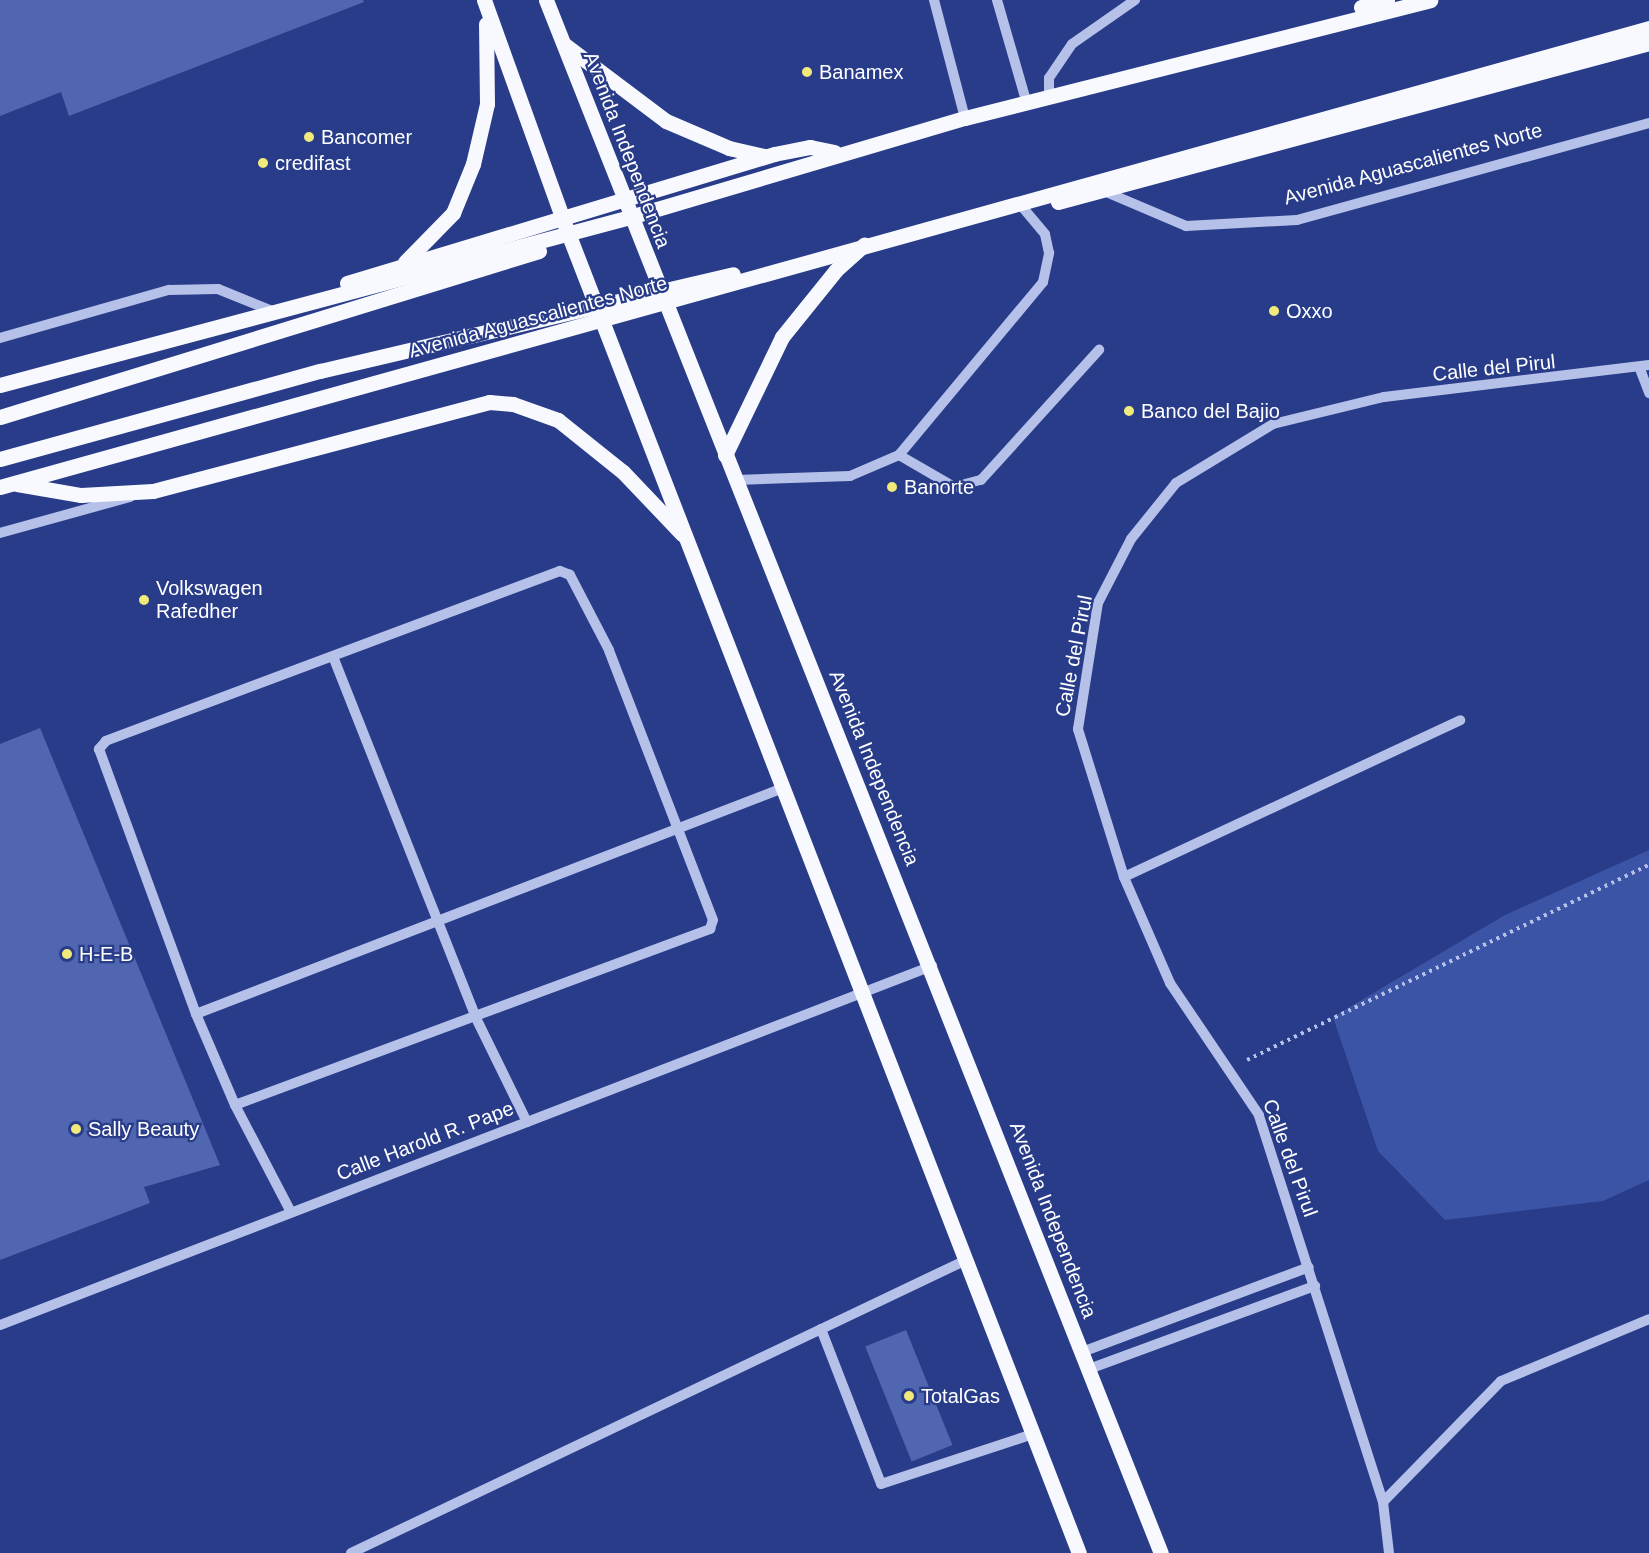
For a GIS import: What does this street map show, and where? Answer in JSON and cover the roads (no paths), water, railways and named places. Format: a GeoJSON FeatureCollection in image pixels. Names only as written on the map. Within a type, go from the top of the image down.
{"type":"FeatureCollection","features":[{"type":"Feature","properties":{"kind":"main road"},"geometry":{"type":"LineString","coordinates":[[484,0],[568,233],[604,317],[783,788],[1079,1553]]}},
{"type":"Feature","properties":{"kind":"main road"},"geometry":{"type":"LineString","coordinates":[[345,293],[405,261],[453,213],[473,164],[487,105],[484,0]]}},
{"type":"Feature","properties":{"kind":"main road","name":"Avenida Independencia"},"geometry":{"type":"LineString","coordinates":[[546,0],[664,305],[932,966],[1161,1553]]}},
{"type":"Feature","properties":{"kind":"main road"},"geometry":{"type":"LineString","coordinates":[[0,417],[851,155],[1387,0]]}},
{"type":"Feature","properties":{"kind":"main road"},"geometry":{"type":"LineString","coordinates":[[0,385],[630,217],[827,156],[965,118],[1049,99],[1430,0]]}},
{"type":"Feature","properties":{"kind":"main road","name":"Avenida Aguascalientes Norte"},"geometry":{"type":"LineString","coordinates":[[7,485],[604,317],[664,305],[868,242],[1019,203],[1649,28]]}},
{"type":"Feature","properties":{"kind":"main road"},"geometry":{"type":"LineString","coordinates":[[564,44],[637,101],[698,137],[761,155],[827,156]]}},
{"type":"Feature","properties":{"kind":"main road"},"geometry":{"type":"LineString","coordinates":[[0,459],[514,323],[1043,206],[1649,44]]}},
{"type":"Feature","properties":{"kind":"main road"},"geometry":{"type":"LineString","coordinates":[[0,385],[774,154],[810,147],[851,155]]}},
{"type":"Feature","properties":{"kind":"main road"},"geometry":{"type":"LineString","coordinates":[[725,455],[782,337],[836,270],[868,242]]}},
{"type":"Feature","properties":{"kind":"main road"},"geometry":{"type":"LineString","coordinates":[[7,485],[81,495],[153,491],[489,402],[513,404],[577,434],[689,542]]}},
{"type":"Feature","properties":{"kind":"street"},"geometry":{"type":"LineString","coordinates":[[934,0],[965,118]]}},
{"type":"Feature","properties":{"kind":"street"},"geometry":{"type":"LineString","coordinates":[[997,0],[1027,104]]}},
{"type":"Feature","properties":{"kind":"street"},"geometry":{"type":"LineString","coordinates":[[1049,99],[1049,78],[1072,44],[1135,0]]}},
{"type":"Feature","properties":{"kind":"street","name":"Avenida Aguascalientes Norte"},"geometry":{"type":"LineString","coordinates":[[1085,183],[1186,226],[1297,220],[1649,123]]}},
{"type":"Feature","properties":{"kind":"street"},"geometry":{"type":"LineString","coordinates":[[736,480],[850,476],[899,454],[1043,282],[1049,253],[1045,234],[1019,203]]}},
{"type":"Feature","properties":{"kind":"street"},"geometry":{"type":"LineString","coordinates":[[0,338],[169,290],[218,289],[275,312]]}},
{"type":"Feature","properties":{"kind":"street"},"geometry":{"type":"LineString","coordinates":[[899,454],[954,487],[981,480],[1099,350]]}},
{"type":"Feature","properties":{"kind":"street"},"geometry":{"type":"LineString","coordinates":[[1644,367],[1649,393]]}},
{"type":"Feature","properties":{"kind":"street","name":"Calle del Pirul"},"geometry":{"type":"LineString","coordinates":[[1389,1553],[1383,1502],[1259,1115],[1230,1068],[1170,982],[1124,877],[1078,729],[1098,603],[1131,539],[1176,483],[1273,424],[1384,397],[1644,367]]}},
{"type":"Feature","properties":{"kind":"street"},"geometry":{"type":"LineString","coordinates":[[0,533],[153,491]]}},
{"type":"Feature","properties":{"kind":"street"},"geometry":{"type":"LineString","coordinates":[[235,1105],[476,1016],[704,936],[713,920],[677,832],[609,650],[570,575],[560,571],[334,659],[105,741],[99,749],[196,1014],[235,1105],[290,1210]]}},
{"type":"Feature","properties":{"kind":"street"},"geometry":{"type":"LineString","coordinates":[[334,659],[441,922],[476,1016],[527,1122]]}},
{"type":"Feature","properties":{"kind":"street"},"geometry":{"type":"LineString","coordinates":[[1124,877],[1460,720]]}},
{"type":"Feature","properties":{"kind":"street"},"geometry":{"type":"LineString","coordinates":[[196,1014],[677,832],[783,788]]}},
{"type":"Feature","properties":{"kind":"street","name":"Calle Harold R. Pape"},"geometry":{"type":"LineString","coordinates":[[0,1325],[290,1210],[527,1122],[932,966]]}},
{"type":"Feature","properties":{"kind":"street"},"geometry":{"type":"LineString","coordinates":[[351,1553],[966,1260]]}},
{"type":"Feature","properties":{"kind":"street"},"geometry":{"type":"LineString","coordinates":[[1082,1352],[1309,1267]]}},
{"type":"Feature","properties":{"kind":"street"},"geometry":{"type":"LineString","coordinates":[[1089,1369],[1315,1286]]}},
{"type":"Feature","properties":{"kind":"street"},"geometry":{"type":"LineString","coordinates":[[1383,1502],[1501,1381],[1649,1319]]}},
{"type":"Feature","properties":{"kind":"street"},"geometry":{"type":"LineString","coordinates":[[821,1329],[881,1484],[1033,1434]]}},
{"type":"Feature","properties":{"kind":"place","name":"Banamex"},"geometry":{"type":"Point","coordinates":[807,72]}},
{"type":"Feature","properties":{"kind":"place","name":"Bancomer"},"geometry":{"type":"Point","coordinates":[309,137]}},
{"type":"Feature","properties":{"kind":"place","name":"credifast"},"geometry":{"type":"Point","coordinates":[263,163]}},
{"type":"Feature","properties":{"kind":"place","name":"Oxxo"},"geometry":{"type":"Point","coordinates":[1274,311]}},
{"type":"Feature","properties":{"kind":"place","name":"Banco del Bajio"},"geometry":{"type":"Point","coordinates":[1129,411]}},
{"type":"Feature","properties":{"kind":"place","name":"Banorte"},"geometry":{"type":"Point","coordinates":[892,487]}},
{"type":"Feature","properties":{"kind":"place","name":"Volkswagen Rafedher"},"geometry":{"type":"Point","coordinates":[144,600]}},
{"type":"Feature","properties":{"kind":"place","name":"H-E-B"},"geometry":{"type":"Point","coordinates":[67,954]}},
{"type":"Feature","properties":{"kind":"place","name":"Sally Beauty"},"geometry":{"type":"Point","coordinates":[76,1129]}},
{"type":"Feature","properties":{"kind":"place","name":"TotalGas"},"geometry":{"type":"Point","coordinates":[909,1396]}}]}
